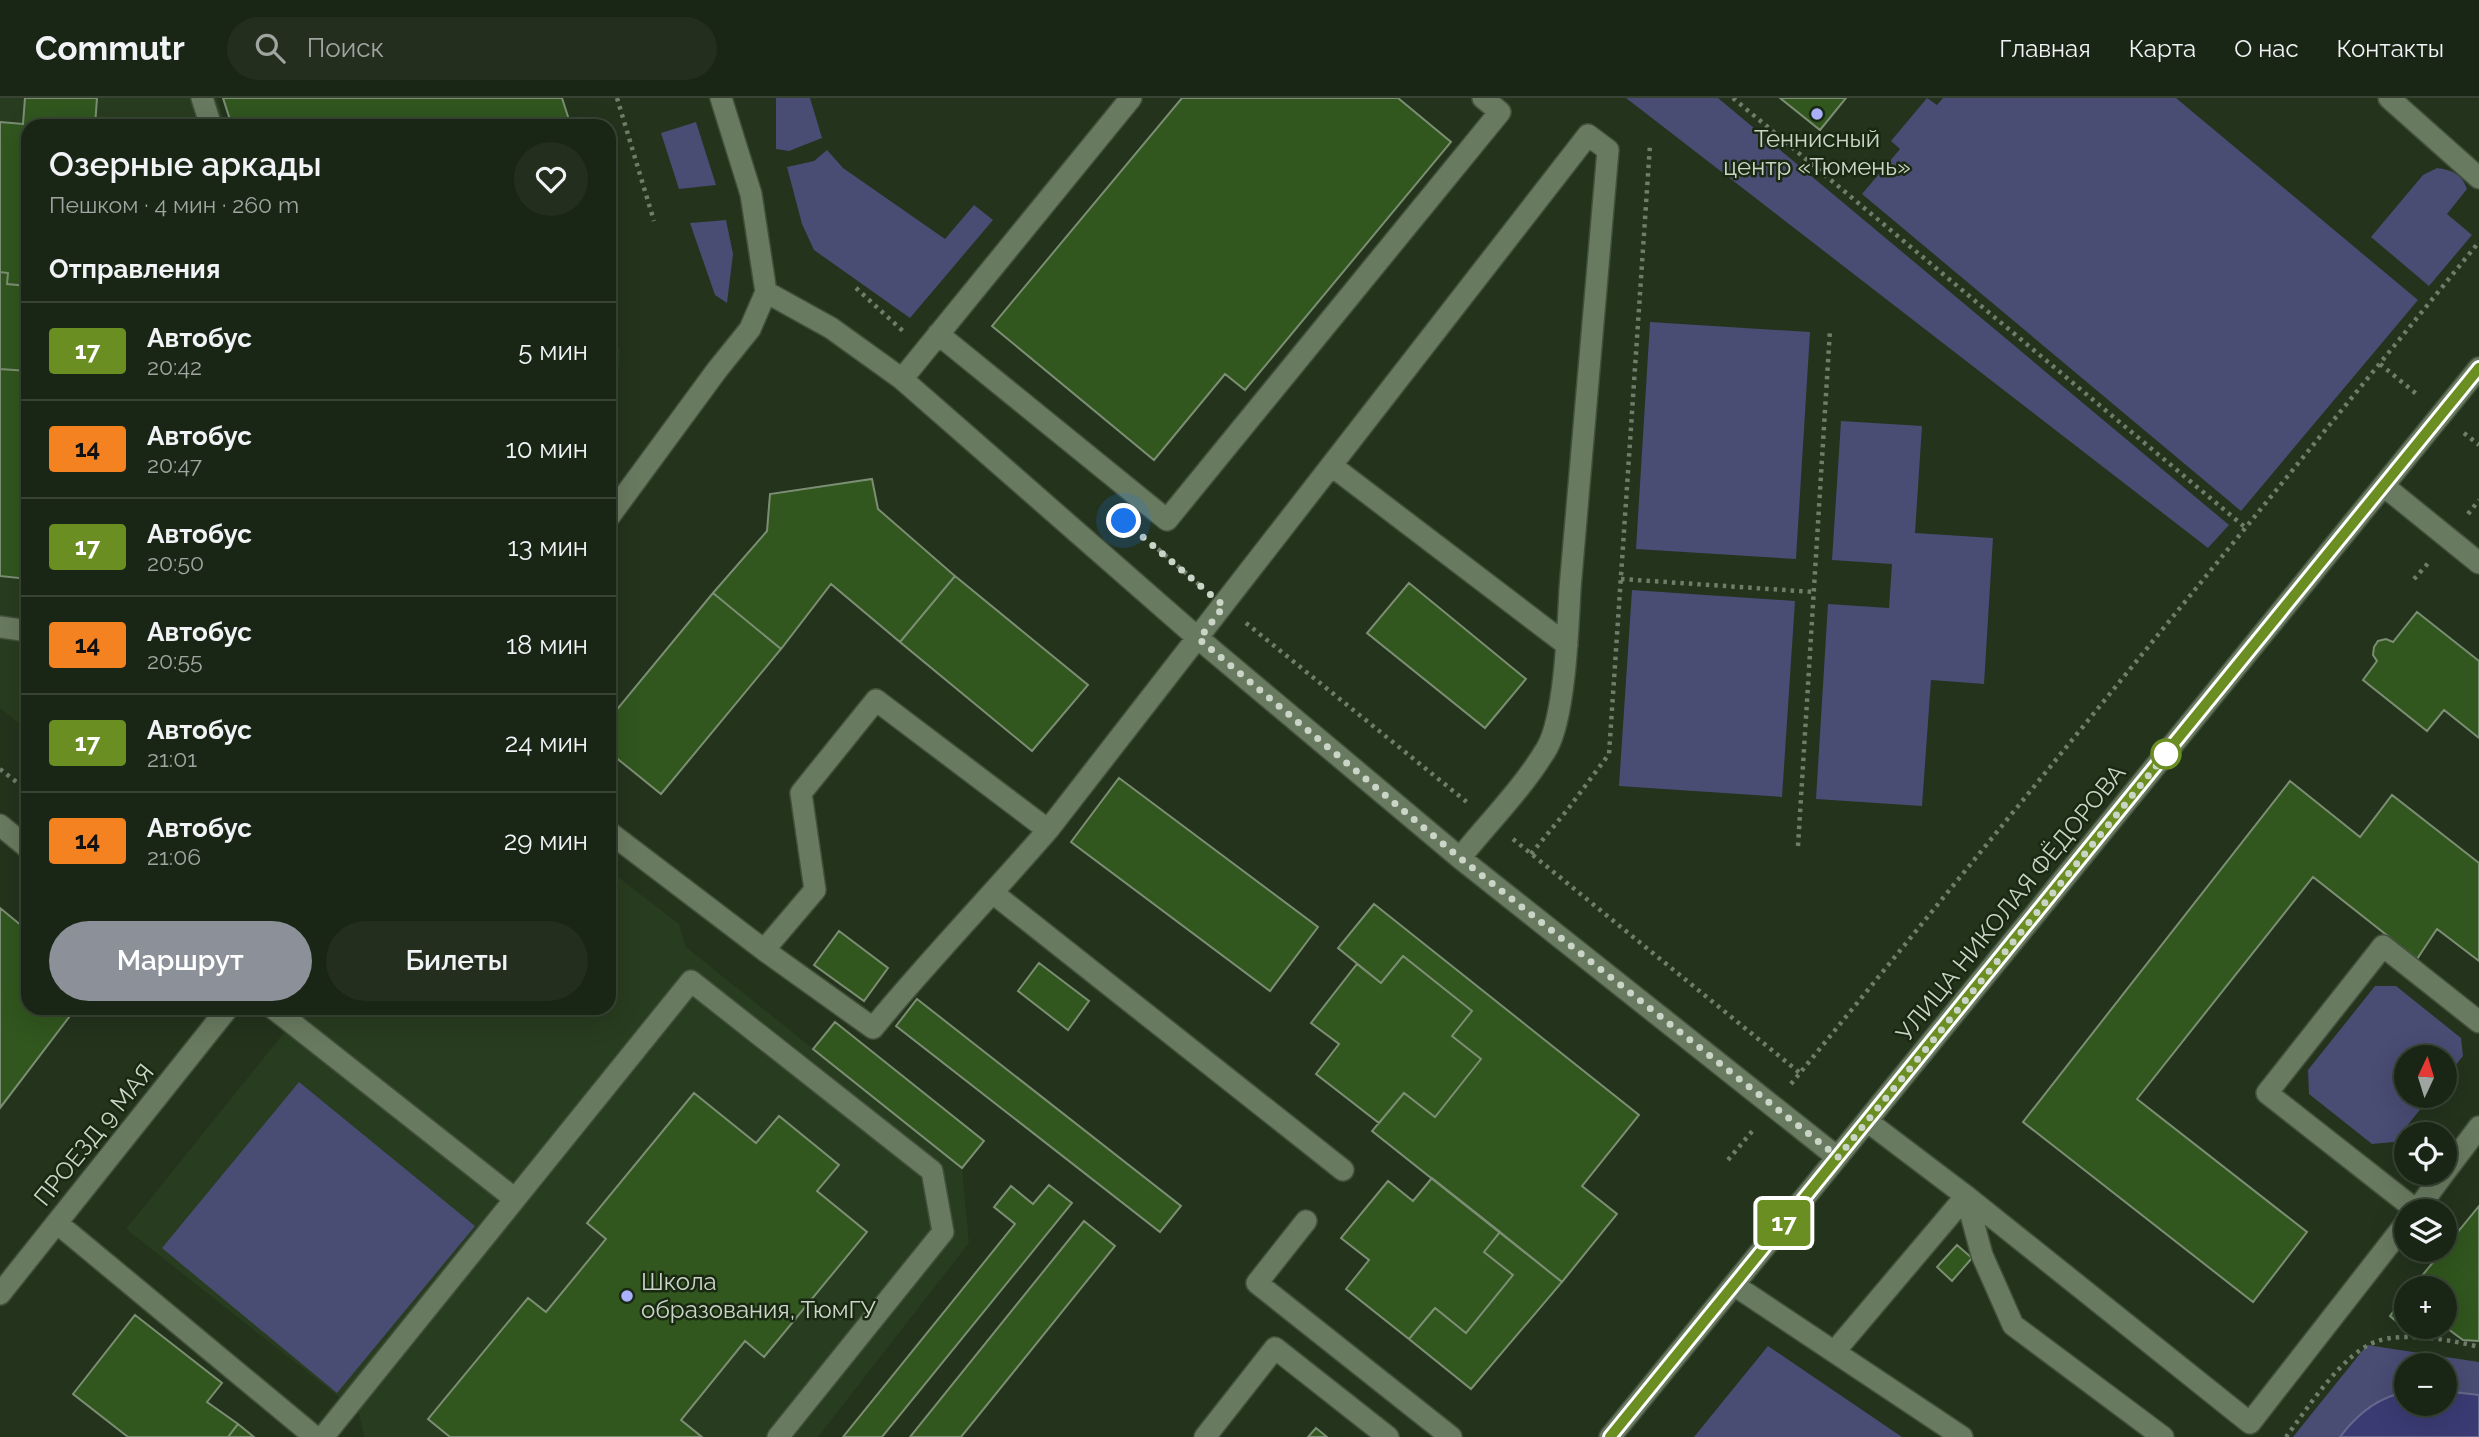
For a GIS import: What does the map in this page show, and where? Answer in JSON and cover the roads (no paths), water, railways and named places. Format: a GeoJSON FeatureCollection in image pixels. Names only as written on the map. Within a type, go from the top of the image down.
{"type":"FeatureCollection","features":[{"type":"Feature","properties":{"kind":"street"},"geometry":{"type":"LineString","coordinates":[[202,98],[209,119]]}},
{"type":"Feature","properties":{"kind":"street"},"geometry":{"type":"LineString","coordinates":[[616,507],[750,329],[766,292],[751,194],[721,98]]}},
{"type":"Feature","properties":{"kind":"street"},"geometry":{"type":"LineString","coordinates":[[902,379],[1131,98]]}},
{"type":"Feature","properties":{"kind":"street"},"geometry":{"type":"LineString","coordinates":[[931,342],[1167,520],[1500,112],[1483,98]]}},
{"type":"Feature","properties":{"kind":"street"},"geometry":{"type":"LineString","coordinates":[[2389,98],[2479,178]]}},
{"type":"Feature","properties":{"kind":"street"},"geometry":{"type":"LineString","coordinates":[[616,837],[764,950],[873,1028],[937,951],[1048,830],[1588,135],[1608,150],[1567,645],[1555,723],[1548,746],[1460,858]]}},
{"type":"Feature","properties":{"kind":"street"},"geometry":{"type":"LineString","coordinates":[[766,292],[831,328],[902,379],[1199,639],[1460,858],[1838,1157]]}},
{"type":"Feature","properties":{"kind":"street","name":"УЛИЦА НИКОЛАЯ ФЁДОРОВА"},"geometry":{"type":"LineString","coordinates":[[1610,1437],[2479,368]]}},
{"type":"Feature","properties":{"kind":"street"},"geometry":{"type":"LineString","coordinates":[[1332,466],[1567,645]]}},
{"type":"Feature","properties":{"kind":"street"},"geometry":{"type":"LineString","coordinates":[[2384,486],[2479,563]]}},
{"type":"Feature","properties":{"kind":"street"},"geometry":{"type":"LineString","coordinates":[[0,627],[21,630]]}},
{"type":"Feature","properties":{"kind":"street"},"geometry":{"type":"LineString","coordinates":[[764,950],[815,890],[801,793],[876,700],[1048,830]]}},
{"type":"Feature","properties":{"kind":"street"},"geometry":{"type":"LineString","coordinates":[[0,825],[21,842]]}},
{"type":"Feature","properties":{"kind":"street"},"geometry":{"type":"LineString","coordinates":[[993,893],[1343,1170]]}},
{"type":"Feature","properties":{"kind":"street"},"geometry":{"type":"LineString","coordinates":[[2401,1199],[2267,1093],[2383,946],[2479,1023]]}},
{"type":"Feature","properties":{"kind":"street"},"geometry":{"type":"LineString","coordinates":[[324,1437],[691,981],[932,1171],[943,1232],[778,1437]]}},
{"type":"Feature","properties":{"kind":"street","name":"ПРОЕЗД 9 МАЯ"},"geometry":{"type":"LineString","coordinates":[[0,1294],[222,1015]]}},
{"type":"Feature","properties":{"kind":"street"},"geometry":{"type":"LineString","coordinates":[[283,1015],[515,1199]]}},
{"type":"Feature","properties":{"kind":"street"},"geometry":{"type":"LineString","coordinates":[[1867,1121],[1966,1196],[2250,1423],[2394,1238]]}},
{"type":"Feature","properties":{"kind":"street"},"geometry":{"type":"LineString","coordinates":[[2457,1156],[2479,1127]]}},
{"type":"Feature","properties":{"kind":"street"},"geometry":{"type":"LineString","coordinates":[[1835,1352],[1966,1196]]}},
{"type":"Feature","properties":{"kind":"street"},"geometry":{"type":"LineString","coordinates":[[1966,1196],[1982,1255],[2013,1325],[2163,1437]]}},
{"type":"Feature","properties":{"kind":"street"},"geometry":{"type":"LineString","coordinates":[[1307,1221],[1257,1283],[1451,1437]]}},
{"type":"Feature","properties":{"kind":"street"},"geometry":{"type":"LineString","coordinates":[[57,1223],[315,1437]]}},
{"type":"Feature","properties":{"kind":"street"},"geometry":{"type":"LineString","coordinates":[[1734,1285],[1962,1437]]}},
{"type":"Feature","properties":{"kind":"street"},"geometry":{"type":"LineString","coordinates":[[1205,1437],[1275,1348],[1388,1437]]}},
{"type":"Feature","properties":{"kind":"place","name":"Теннисный центр «Тюмень»"},"geometry":{"type":"Point","coordinates":[1817,114]}},
{"type":"Feature","properties":{"kind":"place","name":"Школа образования, ТюмГУ"},"geometry":{"type":"Point","coordinates":[627,1296]}}]}
